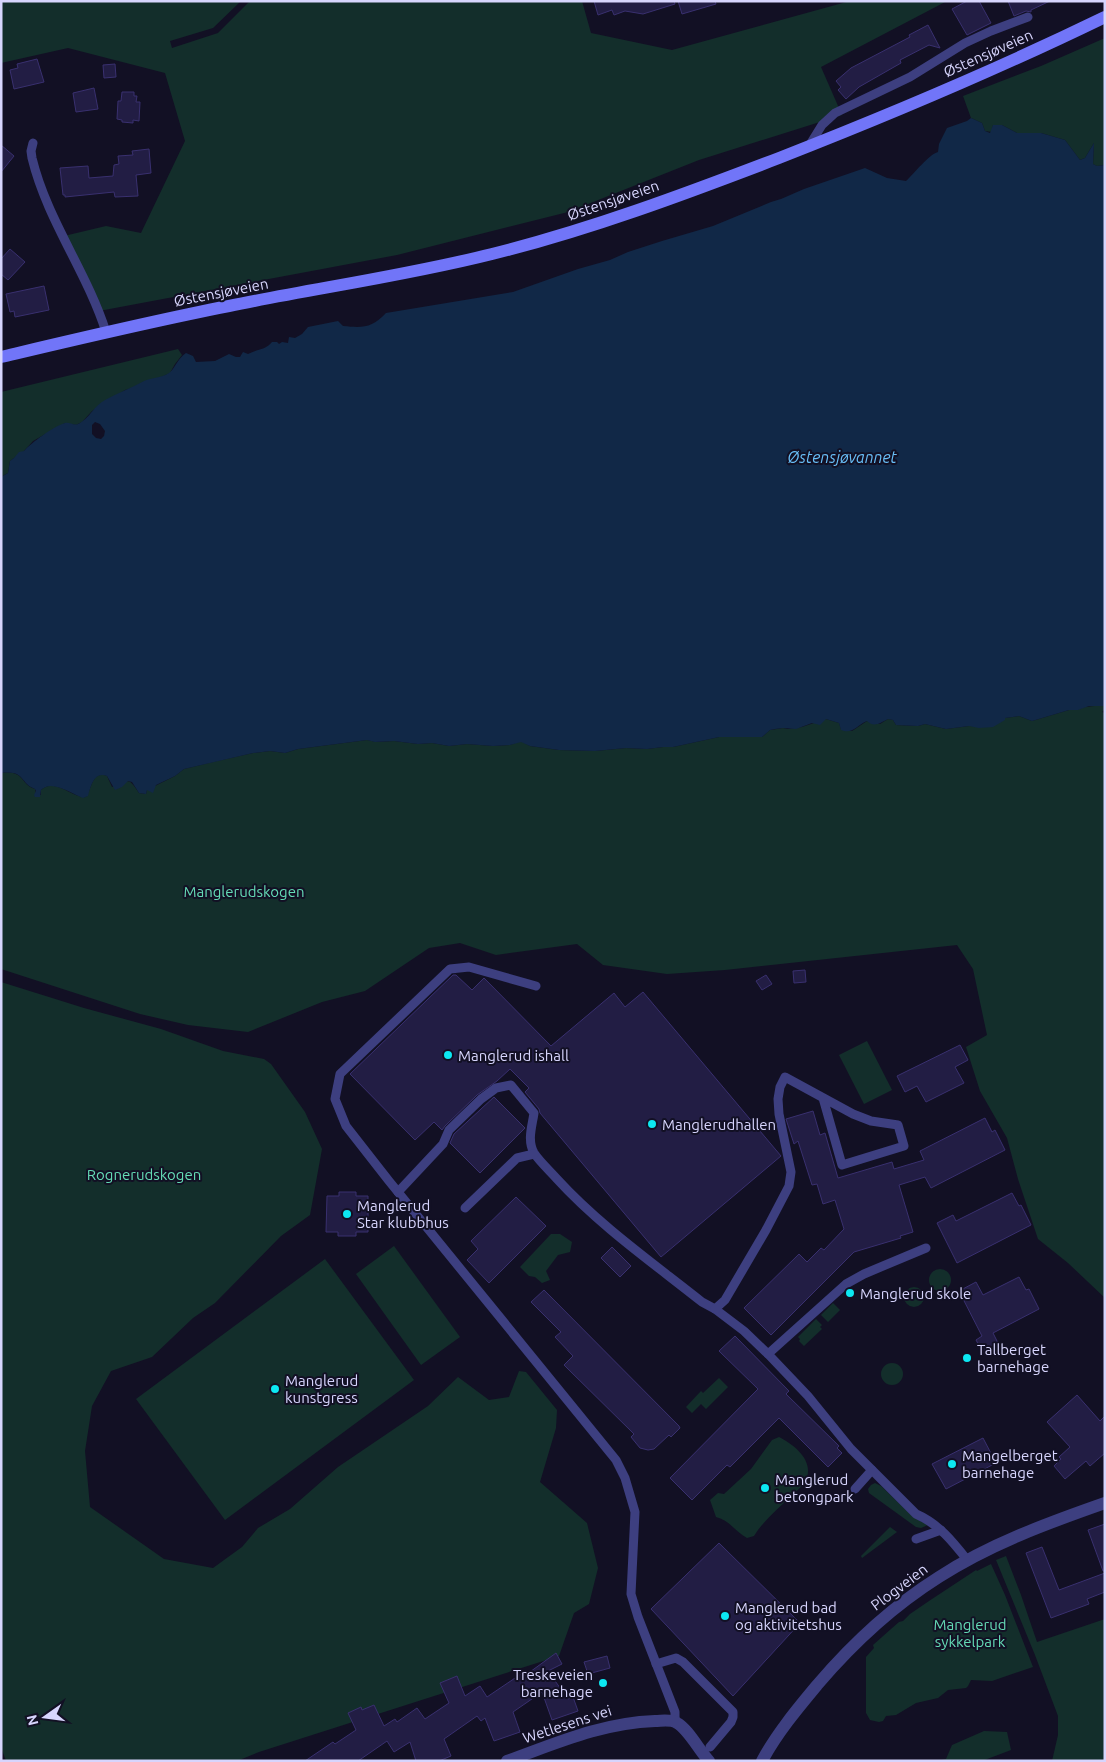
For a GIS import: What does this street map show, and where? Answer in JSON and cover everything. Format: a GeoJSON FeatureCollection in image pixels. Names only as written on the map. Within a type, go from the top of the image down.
{"type":"FeatureCollection","features":[{"type":"Feature","properties":{"kind":"main road","name":"Østensjøveien"},"geometry":{"type":"LineString","coordinates":[[1,357],[228,306],[401,274],[490,255],[589,226],[735,175],[809,146],[963,82],[1105,17]]}},
{"type":"Feature","properties":{"kind":"street","name":"Plogveien"},"geometry":{"type":"LineString","coordinates":[[762,1761],[805,1699],[856,1641],[886,1616],[939,1577],[968,1561],[1018,1536],[1105,1503]]}},
{"type":"Feature","properties":{"kind":"street","name":"Wetlesens vei"},"geometry":{"type":"LineString","coordinates":[[508,1761],[611,1725],[632,1722],[675,1721]]}},
{"type":"Feature","properties":{"kind":"street"},"geometry":{"type":"LineString","coordinates":[[675,1721],[682,1726],[709,1761]]}},
{"type":"Feature","properties":{"kind":"lane"},"geometry":{"type":"LineString","coordinates":[[809,146],[822,125],[841,110],[910,77],[965,43],[1028,17]]}},
{"type":"Feature","properties":{"kind":"lane"},"geometry":{"type":"LineString","coordinates":[[33,143],[32,158],[47,205],[64,236],[99,311],[106,332]]}},
{"type":"Feature","properties":{"kind":"lane"},"geometry":{"type":"LineString","coordinates":[[536,986],[469,967],[450,969],[340,1074],[335,1099],[346,1126],[616,1460],[625,1478],[634,1512],[631,1594],[675,1712],[675,1721]]}},
{"type":"Feature","properties":{"kind":"lane"},"geometry":{"type":"LineString","coordinates":[[714,1309],[725,1300],[789,1186],[791,1172],[778,1107],[778,1099],[785,1077],[853,1114],[871,1121],[898,1125],[904,1146],[842,1165],[823,1098]]}},
{"type":"Feature","properties":{"kind":"lane"},"geometry":{"type":"LineString","coordinates":[[398,1192],[443,1144],[448,1130],[481,1098],[496,1088],[510,1085],[534,1113],[530,1135],[534,1154],[566,1189],[588,1210],[702,1302],[744,1331],[808,1396],[851,1449],[916,1514],[930,1520],[941,1530],[968,1561]]}},
{"type":"Feature","properties":{"kind":"lane"},"geometry":{"type":"LineString","coordinates":[[464,1208],[517,1158],[534,1154]]}},
{"type":"Feature","properties":{"kind":"lane"},"geometry":{"type":"LineString","coordinates":[[768,1354],[846,1284],[864,1274],[926,1248]]}},
{"type":"Feature","properties":{"kind":"lane"},"geometry":{"type":"LineString","coordinates":[[855,1489],[872,1470]]}},
{"type":"Feature","properties":{"kind":"lane"},"geometry":{"type":"LineString","coordinates":[[916,1539],[941,1530]]}},
{"type":"Feature","properties":{"kind":"lane"},"geometry":{"type":"LineString","coordinates":[[656,1664],[676,1658],[683,1662],[733,1712],[730,1722],[710,1747]]}},
{"type":"Feature","properties":{"kind":"green space"},"geometry":{"type":"Polygon","coordinates":[[[1,1],[241,1],[213,28],[170,41],[172,48],[218,33],[250,1],[582,1],[591,33],[672,50],[850,1],[947,1],[821,67],[842,115],[699,160],[568,212],[397,255],[99,311],[64,236],[106,226],[141,233],[185,141],[165,73],[68,48],[1,63],[1,1]]]}},
{"type":"Feature","properties":{"kind":"green space"},"geometry":{"type":"Polygon","coordinates":[[[1105,38],[1105,165],[1097,166],[1093,164],[1094,143],[1085,158],[1080,160],[1065,140],[1041,133],[1017,133],[1002,125],[993,125],[992,132],[985,131],[982,123],[971,118],[963,96],[1041,66],[1105,38]]]}},
{"type":"Feature","properties":{"kind":"green space"},"geometry":{"type":"Polygon","coordinates":[[[178,349],[182,355],[170,373],[125,390],[92,411],[82,422],[76,425],[65,423],[33,441],[24,451],[10,461],[8,473],[1,477],[1,392],[178,349]]]}},
{"type":"Feature","properties":{"kind":"green space","name":"Manglerudskogen"},"geometry":{"type":"Polygon","coordinates":[[[1104,705],[1105,709],[1102,712],[1105,713],[1105,1298],[1068,1263],[1038,1239],[1018,1179],[1007,1138],[980,1091],[966,1047],[987,1035],[973,969],[957,945],[725,970],[667,974],[603,965],[577,944],[496,955],[460,943],[429,948],[365,991],[322,1002],[248,1032],[188,1025],[140,1014],[1,969],[1,773],[19,775],[26,784],[35,789],[36,794],[41,795],[41,790],[52,786],[81,797],[86,797],[95,778],[102,775],[107,776],[112,787],[128,781],[133,784],[139,793],[146,794],[147,790],[175,776],[184,769],[253,753],[270,751],[285,753],[298,749],[367,740],[418,744],[432,743],[449,746],[467,744],[510,745],[521,741],[530,746],[559,750],[647,749],[673,747],[719,737],[762,737],[770,730],[802,727],[826,719],[839,723],[841,729],[852,731],[867,721],[880,724],[888,719],[893,720],[896,725],[918,726],[925,724],[946,729],[969,726],[989,727],[1005,718],[1019,716],[1032,721],[1069,710],[1104,705]]]}},
{"type":"Feature","properties":{"kind":"green space","name":"Rognerudskogen"},"geometry":{"type":"Polygon","coordinates":[[[1,982],[84,1008],[161,1029],[223,1051],[264,1059],[271,1064],[305,1112],[322,1149],[310,1215],[281,1236],[215,1303],[193,1318],[152,1357],[111,1371],[92,1406],[85,1451],[90,1507],[164,1559],[213,1568],[242,1547],[258,1528],[290,1509],[338,1467],[428,1406],[458,1377],[489,1400],[509,1397],[519,1371],[526,1372],[557,1410],[556,1428],[540,1482],[587,1523],[598,1568],[589,1604],[574,1613],[559,1656],[259,1752],[237,1761],[6,1761],[1,1747],[1,982]]]}},
{"type":"Feature","properties":{"kind":"green space"},"geometry":{"type":"Polygon","coordinates":[[[867,1041],[892,1090],[864,1104],[839,1055],[867,1041]]]}},
{"type":"Feature","properties":{"kind":"green space"},"geometry":{"type":"Polygon","coordinates":[[[551,1234],[560,1234],[572,1242],[570,1252],[558,1255],[546,1271],[550,1280],[542,1283],[535,1277],[529,1276],[520,1267],[551,1234]]]}},
{"type":"Feature","properties":{"kind":"green space"},"geometry":{"type":"Polygon","coordinates":[[[394,1246],[460,1337],[421,1365],[356,1274],[394,1246]]]}},
{"type":"Feature","properties":{"kind":"green space","name":"Manglerud kunstgress"},"geometry":{"type":"Polygon","coordinates":[[[325,1259],[414,1380],[225,1520],[136,1399],[325,1259]]]}},
{"type":"Feature","properties":{"kind":"green space"},"geometry":{"type":"Polygon","coordinates":[[[936,1269],[944,1269],[951,1276],[951,1284],[944,1291],[936,1291],[929,1284],[929,1276],[936,1269]]]}},
{"type":"Feature","properties":{"kind":"green space"},"geometry":{"type":"Polygon","coordinates":[[[910,1287],[918,1287],[924,1293],[924,1301],[918,1307],[910,1307],[904,1301],[904,1293],[910,1287]]]}},
{"type":"Feature","properties":{"kind":"green space"},"geometry":{"type":"Polygon","coordinates":[[[833,1303],[840,1310],[828,1322],[821,1315],[833,1303]]]}},
{"type":"Feature","properties":{"kind":"green space"},"geometry":{"type":"Polygon","coordinates":[[[816,1319],[822,1325],[820,1327],[822,1329],[804,1346],[798,1337],[816,1319]]]}},
{"type":"Feature","properties":{"kind":"green space"},"geometry":{"type":"Polygon","coordinates":[[[892,1363],[900,1366],[903,1374],[900,1382],[892,1385],[884,1382],[881,1374],[884,1366],[892,1363]]]}},
{"type":"Feature","properties":{"kind":"green space"},"geometry":{"type":"Polygon","coordinates":[[[719,1378],[728,1387],[706,1409],[701,1404],[692,1413],[686,1407],[701,1391],[703,1393],[719,1378]]]}},
{"type":"Feature","properties":{"kind":"green space","name":"Manglerud betongpark"},"geometry":{"type":"Polygon","coordinates":[[[779,1437],[797,1449],[802,1455],[806,1461],[808,1475],[802,1486],[766,1520],[754,1536],[747,1538],[725,1521],[716,1517],[710,1500],[718,1493],[724,1494],[751,1469],[772,1440],[779,1437]]]}},
{"type":"Feature","properties":{"kind":"green space"},"geometry":{"type":"Polygon","coordinates":[[[875,1483],[881,1486],[913,1517],[928,1525],[921,1528],[916,1527],[869,1493],[868,1489],[875,1483]]]}},
{"type":"Feature","properties":{"kind":"green space"},"geometry":{"type":"Polygon","coordinates":[[[890,1527],[897,1532],[862,1558],[861,1556],[890,1527]]]}},
{"type":"Feature","properties":{"kind":"green space"},"geometry":{"type":"Polygon","coordinates":[[[1006,1556],[1037,1642],[1105,1619],[1105,1761],[1052,1761],[1058,1735],[1058,1716],[996,1560],[1006,1556]]]}},
{"type":"Feature","properties":{"kind":"green space","name":"Manglerud sykkelpark"},"geometry":{"type":"Polygon","coordinates":[[[991,1564],[1033,1667],[992,1681],[971,1680],[966,1688],[948,1690],[938,1698],[916,1703],[896,1715],[886,1716],[883,1721],[870,1720],[866,1713],[866,1657],[874,1648],[873,1645],[910,1614],[976,1570],[991,1564]]]}},
{"type":"Feature","properties":{"kind":"green space"},"geometry":{"type":"Polygon","coordinates":[[[984,1731],[1007,1732],[1011,1750],[982,1761],[936,1761],[946,1759],[952,1745],[984,1731]]]}},
{"type":"Feature","properties":{"kind":"water","name":"Østensjøvannet"},"geometry":{"type":"Polygon","coordinates":[[[971,118],[982,123],[985,131],[990,133],[993,125],[1002,125],[1017,133],[1041,133],[1065,140],[1080,160],[1085,158],[1094,143],[1093,164],[1097,166],[1105,165],[1105,706],[1089,706],[1078,710],[1069,710],[1032,721],[1019,716],[1005,718],[1005,720],[993,727],[979,728],[969,726],[946,729],[925,724],[918,726],[896,725],[893,720],[888,719],[875,724],[867,721],[851,730],[845,731],[841,730],[839,723],[826,719],[820,725],[812,723],[796,729],[770,730],[762,737],[719,737],[673,747],[647,749],[559,750],[530,746],[521,742],[493,746],[467,744],[449,746],[432,743],[418,744],[367,740],[298,749],[285,753],[270,751],[253,753],[184,769],[175,776],[156,785],[153,793],[147,790],[146,794],[139,793],[132,782],[128,781],[122,787],[115,790],[107,776],[103,775],[96,777],[88,796],[83,798],[62,788],[51,786],[41,790],[40,797],[35,797],[35,789],[26,784],[19,775],[15,773],[1,773],[1,477],[8,473],[10,461],[19,452],[24,451],[43,435],[65,423],[78,424],[105,400],[144,381],[169,373],[186,353],[193,356],[196,362],[215,361],[229,354],[240,357],[243,352],[248,354],[270,345],[272,342],[279,344],[282,342],[288,343],[289,337],[295,338],[308,327],[338,321],[343,326],[367,326],[376,322],[386,313],[513,292],[610,260],[628,252],[713,226],[804,189],[865,168],[887,178],[906,181],[926,160],[938,152],[939,144],[947,128],[971,118]],[[95,422],[92,425],[92,434],[96,438],[101,439],[105,431],[100,424],[95,422]]]}},
{"type":"Feature","properties":{"kind":"building"},"geometry":{"type":"Polygon","coordinates":[[[594,1],[674,1],[675,4],[643,14],[625,11],[614,15],[612,10],[598,15],[594,1]]]}},
{"type":"Feature","properties":{"kind":"building"},"geometry":{"type":"Polygon","coordinates":[[[678,1],[715,1],[716,4],[682,14],[678,1]]]}},
{"type":"Feature","properties":{"kind":"building"},"geometry":{"type":"Polygon","coordinates":[[[967,1],[979,1],[991,23],[967,35],[952,9],[967,1]]]}},
{"type":"Feature","properties":{"kind":"building"},"geometry":{"type":"Polygon","coordinates":[[[1008,1],[1050,1],[1031,10],[1031,12],[1026,11],[1014,16],[1008,1]]]}},
{"type":"Feature","properties":{"kind":"building"},"geometry":{"type":"Polygon","coordinates":[[[928,25],[940,48],[929,45],[900,60],[901,63],[859,87],[846,99],[838,90],[841,87],[836,81],[851,68],[910,37],[909,35],[928,25]]]}},
{"type":"Feature","properties":{"kind":"building"},"geometry":{"type":"Polygon","coordinates":[[[37,59],[44,82],[14,89],[10,70],[18,68],[17,64],[37,59]]]}},
{"type":"Feature","properties":{"kind":"building"},"geometry":{"type":"Polygon","coordinates":[[[115,64],[116,77],[104,78],[103,65],[115,64]]]}},
{"type":"Feature","properties":{"kind":"building"},"geometry":{"type":"Polygon","coordinates":[[[94,88],[98,109],[76,112],[73,93],[94,88]]]}},
{"type":"Feature","properties":{"kind":"building"},"geometry":{"type":"Polygon","coordinates":[[[122,92],[134,92],[134,96],[137,96],[136,102],[140,102],[139,121],[133,120],[133,123],[122,122],[122,120],[117,119],[118,101],[121,101],[122,92]]]}},
{"type":"Feature","properties":{"kind":"building"},"geometry":{"type":"Polygon","coordinates":[[[1,145],[14,156],[1,172],[1,145]]]}},
{"type":"Feature","properties":{"kind":"building"},"geometry":{"type":"Polygon","coordinates":[[[149,149],[151,173],[136,175],[138,196],[115,197],[114,192],[65,197],[63,195],[60,168],[88,166],[89,178],[113,176],[114,165],[119,164],[118,156],[133,155],[132,151],[149,149]]]}},
{"type":"Feature","properties":{"kind":"building"},"geometry":{"type":"Polygon","coordinates":[[[10,249],[25,262],[8,280],[1,274],[1,259],[10,249]]]}},
{"type":"Feature","properties":{"kind":"building"},"geometry":{"type":"Polygon","coordinates":[[[44,286],[49,310],[15,317],[14,311],[10,312],[6,294],[44,286]]]}},
{"type":"Feature","properties":{"kind":"building"},"geometry":{"type":"Polygon","coordinates":[[[805,970],[806,982],[794,983],[793,971],[805,970]]]}},
{"type":"Feature","properties":{"kind":"building","name":"Manglerudhallen"},"geometry":{"type":"Polygon","coordinates":[[[453,975],[456,975],[472,990],[484,978],[551,1046],[614,993],[625,1007],[643,992],[781,1156],[661,1257],[540,1113],[539,1109],[525,1092],[529,1088],[510,1069],[477,1095],[442,1130],[434,1122],[415,1140],[350,1074],[453,975]]]}},
{"type":"Feature","properties":{"kind":"building"},"geometry":{"type":"Polygon","coordinates":[[[766,975],[772,984],[762,990],[756,981],[766,975]]]}},
{"type":"Feature","properties":{"kind":"building"},"geometry":{"type":"Polygon","coordinates":[[[960,1045],[968,1060],[955,1067],[964,1083],[926,1102],[917,1086],[905,1092],[897,1076],[960,1045]]]}},
{"type":"Feature","properties":{"kind":"building"},"geometry":{"type":"Polygon","coordinates":[[[494,1097],[525,1128],[480,1173],[450,1143],[454,1134],[494,1097]]]}},
{"type":"Feature","properties":{"kind":"building"},"geometry":{"type":"Polygon","coordinates":[[[813,1111],[820,1135],[825,1133],[838,1178],[892,1162],[894,1169],[924,1160],[920,1151],[985,1118],[992,1132],[995,1130],[1005,1150],[931,1188],[925,1177],[899,1185],[913,1232],[900,1236],[901,1238],[854,1252],[771,1335],[744,1308],[799,1254],[807,1262],[821,1248],[824,1250],[844,1229],[835,1200],[823,1204],[817,1184],[812,1185],[798,1141],[794,1144],[786,1119],[813,1111]]]}},
{"type":"Feature","properties":{"kind":"building","name":"Manglerud Star klubbhus"},"geometry":{"type":"Polygon","coordinates":[[[339,1192],[356,1192],[356,1196],[368,1196],[368,1232],[356,1232],[356,1236],[338,1236],[338,1232],[326,1232],[327,1196],[339,1196],[339,1192]]]}},
{"type":"Feature","properties":{"kind":"building"},"geometry":{"type":"Polygon","coordinates":[[[1012,1193],[1019,1206],[1021,1205],[1031,1225],[957,1263],[937,1223],[953,1215],[956,1221],[1012,1193]]]}},
{"type":"Feature","properties":{"kind":"building"},"geometry":{"type":"Polygon","coordinates":[[[516,1197],[546,1226],[489,1283],[467,1260],[478,1249],[471,1241],[516,1197]]]}},
{"type":"Feature","properties":{"kind":"building"},"geometry":{"type":"Polygon","coordinates":[[[612,1247],[631,1266],[620,1277],[601,1258],[612,1247]]]}},
{"type":"Feature","properties":{"kind":"building"},"geometry":{"type":"Polygon","coordinates":[[[1019,1277],[1026,1290],[1029,1289],[1039,1309],[993,1333],[999,1345],[983,1353],[976,1340],[982,1336],[959,1291],[976,1282],[983,1295],[1019,1277]]]}},
{"type":"Feature","properties":{"kind":"building"},"geometry":{"type":"Polygon","coordinates":[[[544,1290],[679,1426],[680,1428],[671,1437],[669,1435],[654,1449],[640,1448],[631,1437],[634,1434],[564,1365],[573,1356],[555,1337],[561,1332],[531,1302],[544,1290]]]}},
{"type":"Feature","properties":{"kind":"building"},"geometry":{"type":"Polygon","coordinates":[[[735,1336],[789,1391],[786,1394],[839,1446],[837,1448],[842,1453],[828,1467],[779,1418],[730,1467],[727,1465],[692,1500],[670,1478],[758,1389],[719,1351],[735,1336]]]}},
{"type":"Feature","properties":{"kind":"building"},"geometry":{"type":"Polygon","coordinates":[[[1077,1395],[1100,1421],[1105,1416],[1105,1453],[1090,1466],[1086,1461],[1065,1479],[1054,1466],[1061,1459],[1059,1457],[1070,1447],[1047,1422],[1077,1395]]]}},
{"type":"Feature","properties":{"kind":"building"},"geometry":{"type":"Polygon","coordinates":[[[983,1438],[996,1463],[946,1489],[932,1464],[983,1438]]]}},
{"type":"Feature","properties":{"kind":"building"},"geometry":{"type":"Polygon","coordinates":[[[1105,1524],[1105,1571],[1103,1571],[1088,1530],[1105,1524]]]}},
{"type":"Feature","properties":{"kind":"building","name":"Manglerud bad og aktivitetshus"},"geometry":{"type":"Polygon","coordinates":[[[719,1543],[800,1623],[733,1696],[651,1609],[719,1543]]]}},
{"type":"Feature","properties":{"kind":"building"},"geometry":{"type":"Polygon","coordinates":[[[1042,1547],[1059,1590],[1105,1573],[1105,1592],[1087,1599],[1089,1604],[1051,1618],[1026,1553],[1042,1547]]]}},
{"type":"Feature","properties":{"kind":"building"},"geometry":{"type":"Polygon","coordinates":[[[556,1653],[562,1664],[548,1671],[568,1699],[573,1697],[578,1711],[552,1720],[542,1692],[513,1712],[520,1732],[494,1741],[485,1718],[481,1721],[477,1716],[444,1739],[451,1756],[439,1761],[416,1761],[410,1742],[394,1752],[387,1741],[358,1761],[305,1761],[333,1742],[335,1744],[356,1730],[348,1713],[361,1707],[362,1710],[374,1705],[384,1726],[395,1719],[397,1722],[417,1708],[425,1719],[449,1703],[440,1683],[457,1676],[465,1696],[480,1686],[487,1697],[521,1674],[523,1677],[556,1653]]]}},
{"type":"Feature","properties":{"kind":"building"},"geometry":{"type":"Polygon","coordinates":[[[607,1656],[610,1668],[588,1674],[584,1662],[607,1656]]]}},
{"type":"Feature","properties":{"kind":"place","name":"Manglerud ishall"},"geometry":{"type":"Point","coordinates":[448,1055]}},
{"type":"Feature","properties":{"kind":"place","name":"Manglerudhallen"},"geometry":{"type":"Point","coordinates":[652,1124]}},
{"type":"Feature","properties":{"kind":"place","name":"Manglerud Star klubbhus"},"geometry":{"type":"Point","coordinates":[347,1214]}},
{"type":"Feature","properties":{"kind":"place","name":"Manglerud skole"},"geometry":{"type":"Point","coordinates":[850,1293]}},
{"type":"Feature","properties":{"kind":"place","name":"Tallberget barnehage"},"geometry":{"type":"Point","coordinates":[967,1358]}},
{"type":"Feature","properties":{"kind":"place","name":"Manglerud kunstgress"},"geometry":{"type":"Point","coordinates":[275,1389]}},
{"type":"Feature","properties":{"kind":"place","name":"Mangelberget barnehage"},"geometry":{"type":"Point","coordinates":[952,1464]}},
{"type":"Feature","properties":{"kind":"place","name":"Manglerud betongpark"},"geometry":{"type":"Point","coordinates":[765,1488]}},
{"type":"Feature","properties":{"kind":"place","name":"Manglerud bad og aktivitetshus"},"geometry":{"type":"Point","coordinates":[725,1616]}},
{"type":"Feature","properties":{"kind":"place","name":"Treskeveien barnehage"},"geometry":{"type":"Point","coordinates":[603,1683]}}]}
